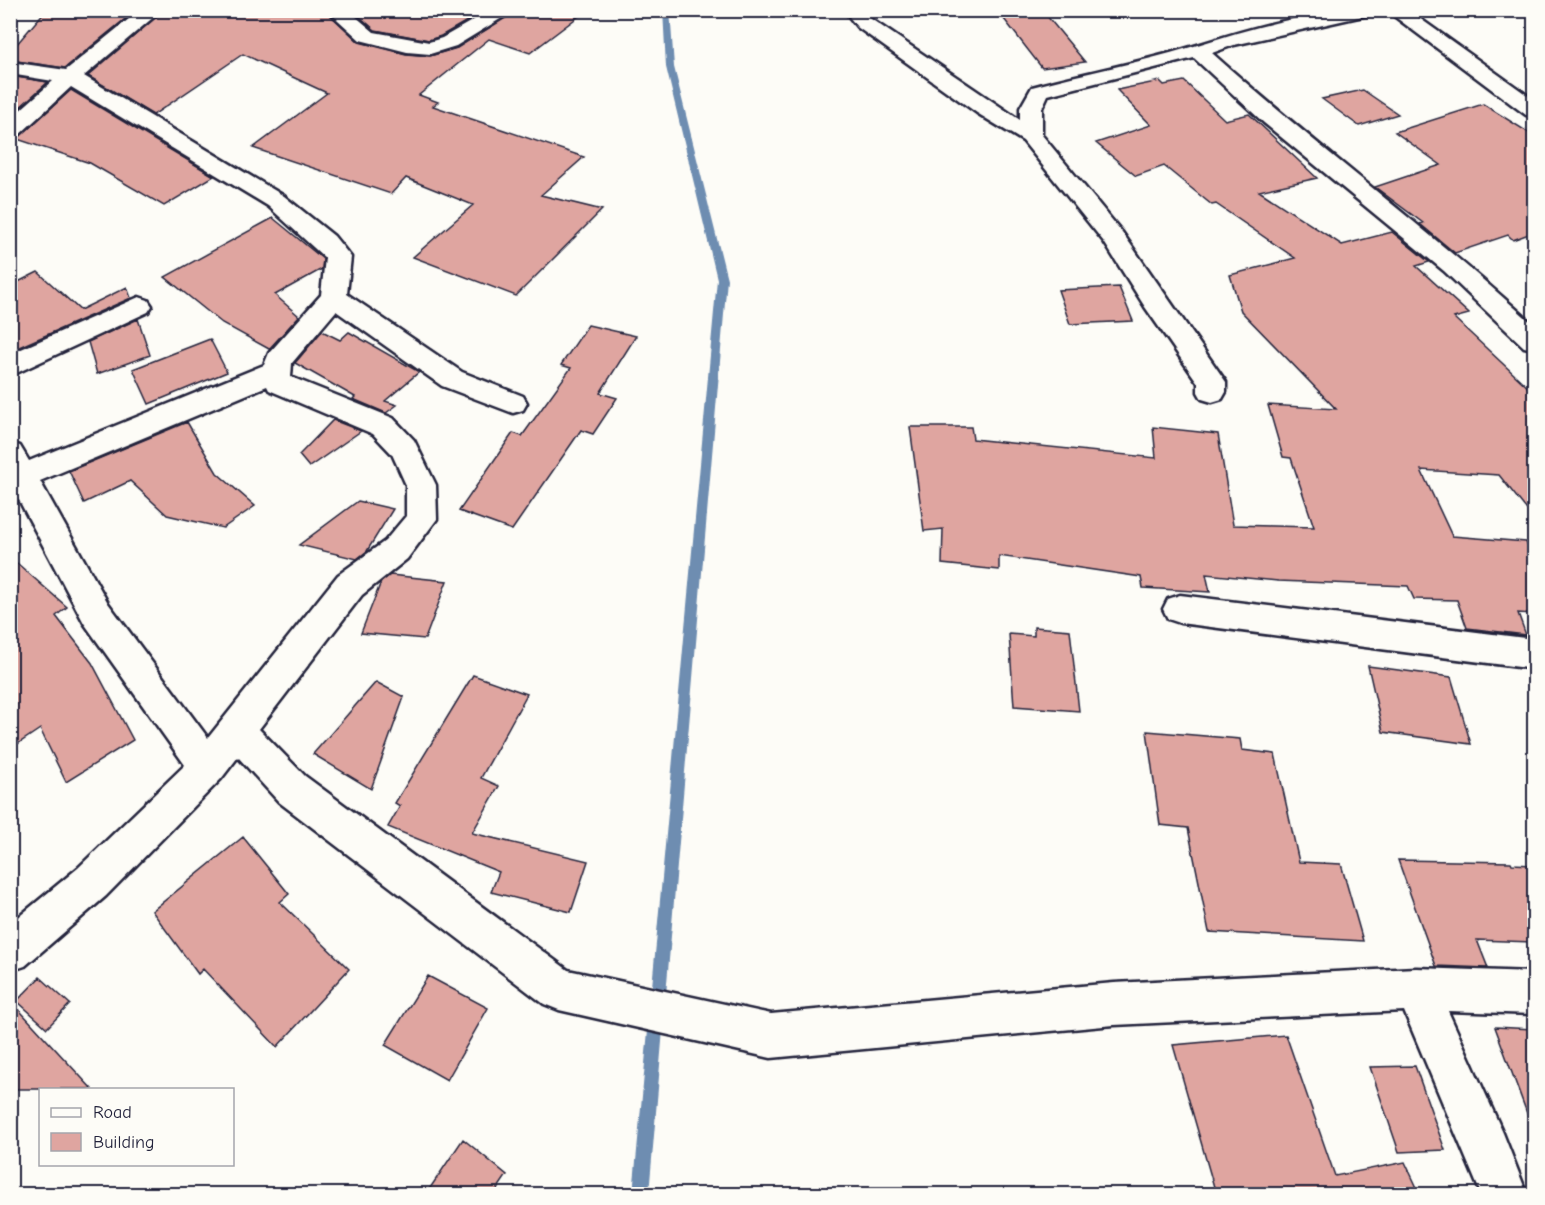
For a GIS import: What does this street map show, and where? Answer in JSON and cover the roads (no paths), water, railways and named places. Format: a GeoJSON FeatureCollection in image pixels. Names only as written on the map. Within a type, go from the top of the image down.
{"type":"FeatureCollection","features":[{"type":"Feature","properties":{"kind":"street"},"geometry":{"type":"LineString","coordinates":[[10,131],[70,77],[153,10]]}},
{"type":"Feature","properties":{"kind":"street"},"geometry":{"type":"LineString","coordinates":[[336,10],[367,36],[407,46],[430,48],[449,42],[506,10]]}},
{"type":"Feature","properties":{"kind":"street"},"geometry":{"type":"LineString","coordinates":[[853,10],[864,24],[985,108],[1031,136],[1113,237],[1154,301],[1212,382],[1212,392]]}},
{"type":"Feature","properties":{"kind":"street"},"geometry":{"type":"LineString","coordinates":[[1031,136],[1031,108],[1039,91],[1198,51],[1228,40],[1365,10]]}},
{"type":"Feature","properties":{"kind":"street"},"geometry":{"type":"LineString","coordinates":[[1395,10],[1534,110]]}},
{"type":"Feature","properties":{"kind":"street"},"geometry":{"type":"LineString","coordinates":[[1198,51],[1281,125],[1453,265],[1534,340]]}},
{"type":"Feature","properties":{"kind":"street"},"geometry":{"type":"LineString","coordinates":[[10,68],[70,77],[276,201],[325,242],[338,257],[334,297],[279,360],[276,371],[279,383],[383,426],[404,448],[421,485],[421,519],[396,550],[350,585],[208,767],[92,882],[10,951]]}},
{"type":"Feature","properties":{"kind":"street"},"geometry":{"type":"LineString","coordinates":[[334,297],[452,379],[513,403]]}},
{"type":"Feature","properties":{"kind":"street"},"geometry":{"type":"LineString","coordinates":[[10,366],[139,306]]}},
{"type":"Feature","properties":{"kind":"street"},"geometry":{"type":"LineString","coordinates":[[208,767],[96,613],[16,465],[276,371]]}},
{"type":"Feature","properties":{"kind":"street"},"geometry":{"type":"LineString","coordinates":[[1180,609],[1534,654]]}},
{"type":"Feature","properties":{"kind":"street"},"geometry":{"type":"LineString","coordinates":[[237,730],[292,789],[559,989],[771,1036],[1114,1004],[1416,989],[1534,993]]}},
{"type":"Feature","properties":{"kind":"street"},"geometry":{"type":"LineString","coordinates":[[1416,989],[1487,1149],[1504,1194]]}},
{"type":"Feature","properties":{"kind":"waterway"},"geometry":{"type":"LineString","coordinates":[[641,1194],[722,279],[670,67],[666,10]]}}]}
